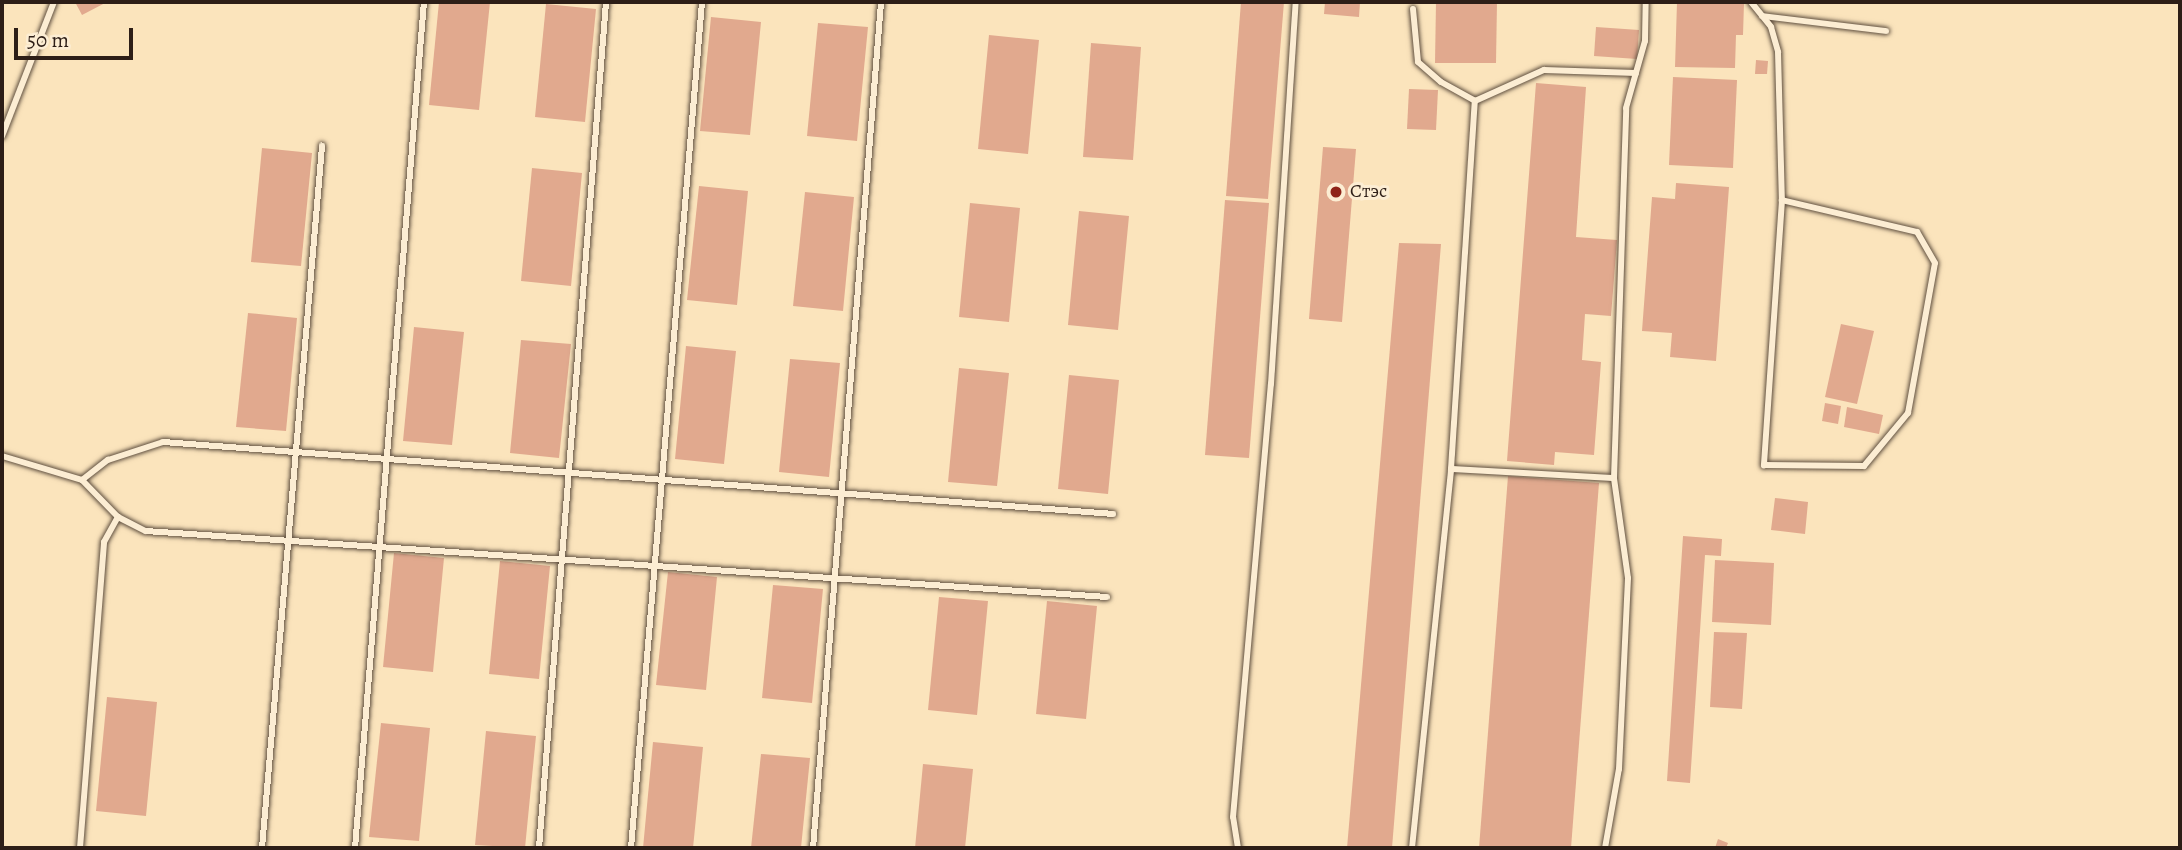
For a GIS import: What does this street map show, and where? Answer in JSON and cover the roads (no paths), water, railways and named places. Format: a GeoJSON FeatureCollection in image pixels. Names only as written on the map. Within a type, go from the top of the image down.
{"type":"FeatureCollection","features":[{"type":"Feature","properties":{"kind":"lane"},"geometry":{"type":"LineString","coordinates":[[2,136],[54,2]]}},
{"type":"Feature","properties":{"kind":"lane"},"geometry":{"type":"LineString","coordinates":[[355,848],[424,2]]}},
{"type":"Feature","properties":{"kind":"lane"},"geometry":{"type":"LineString","coordinates":[[539,848],[571,473],[606,2]]}},
{"type":"Feature","properties":{"kind":"lane"},"geometry":{"type":"LineString","coordinates":[[631,848],[702,2]]}},
{"type":"Feature","properties":{"kind":"lane"},"geometry":{"type":"LineString","coordinates":[[813,848],[881,2]]}},
{"type":"Feature","properties":{"kind":"lane"},"geometry":{"type":"LineString","coordinates":[[1238,848],[1233,817],[1268,424],[1296,2]]}},
{"type":"Feature","properties":{"kind":"lane"},"geometry":{"type":"LineString","coordinates":[[1605,848],[1619,769],[1628,578],[1614,478],[1626,108],[1645,41],[1646,2]]}},
{"type":"Feature","properties":{"kind":"lane"},"geometry":{"type":"LineString","coordinates":[[1751,2],[1762,16],[1778,52],[1782,200],[1764,465],[1864,466],[1908,413],[1935,263],[1917,232],[1782,200]]}},
{"type":"Feature","properties":{"kind":"lane"},"geometry":{"type":"LineString","coordinates":[[1413,9],[1418,61],[1441,82],[1475,101]]}},
{"type":"Feature","properties":{"kind":"lane"},"geometry":{"type":"LineString","coordinates":[[1762,16],[1886,31]]}},
{"type":"Feature","properties":{"kind":"lane"},"geometry":{"type":"LineString","coordinates":[[1475,101],[1544,70],[1636,73]]}},
{"type":"Feature","properties":{"kind":"lane"},"geometry":{"type":"LineString","coordinates":[[1412,848],[1451,469],[1475,101]]}},
{"type":"Feature","properties":{"kind":"lane"},"geometry":{"type":"LineString","coordinates":[[262,848],[322,146]]}},
{"type":"Feature","properties":{"kind":"lane"},"geometry":{"type":"LineString","coordinates":[[82,480],[108,460],[163,442],[1113,514]]}},
{"type":"Feature","properties":{"kind":"lane"},"geometry":{"type":"LineString","coordinates":[[2,456],[82,480],[118,517],[146,531],[288,543],[1107,597]]}},
{"type":"Feature","properties":{"kind":"lane"},"geometry":{"type":"LineString","coordinates":[[1451,469],[1614,478]]}},
{"type":"Feature","properties":{"kind":"lane"},"geometry":{"type":"LineString","coordinates":[[80,848],[104,542],[118,517]]}},
{"type":"Feature","properties":{"kind":"place","name":"Стэс"},"geometry":{"type":"Point","coordinates":[1336,192]}}]}
